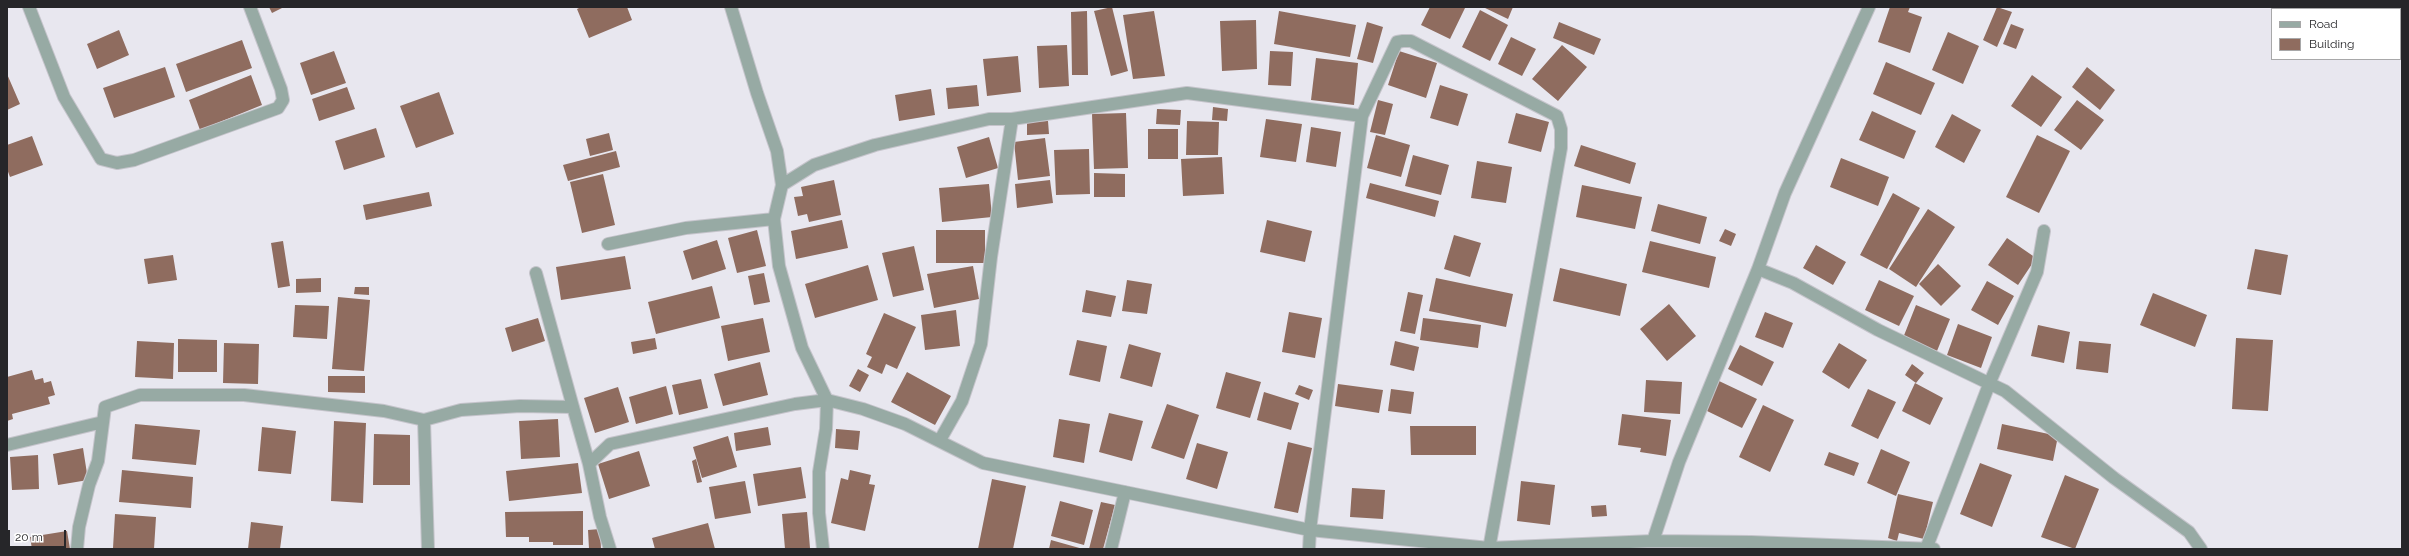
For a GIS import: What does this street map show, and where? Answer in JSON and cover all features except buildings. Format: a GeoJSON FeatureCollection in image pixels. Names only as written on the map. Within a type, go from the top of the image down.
{"type":"FeatureCollection","features":[{"type":"Feature","properties":{"kind":"street"},"geometry":{"type":"LineString","coordinates":[[29,7],[64,97],[101,159],[117,163],[134,160],[278,108],[283,100],[282,89],[250,7]]}},
{"type":"Feature","properties":{"kind":"street"},"geometry":{"type":"LineString","coordinates":[[731,7],[777,151],[782,185],[774,219],[780,266],[802,348],[827,400],[826,429],[819,472],[819,513],[823,549]]}},
{"type":"Feature","properties":{"kind":"street"},"geometry":{"type":"LineString","coordinates":[[1660,544],[1679,462],[1758,269],[1786,193],[1869,7]]}},
{"type":"Feature","properties":{"kind":"street"},"geometry":{"type":"LineString","coordinates":[[1309,549],[1310,530],[1362,116],[1397,42],[1411,41],[1557,116],[1561,129],[1561,148],[1489,549]]}},
{"type":"Feature","properties":{"kind":"street"},"geometry":{"type":"LineString","coordinates":[[782,185],[814,165],[875,145],[989,120],[1012,119],[1187,93],[1362,116]]}},
{"type":"Feature","properties":{"kind":"street"},"geometry":{"type":"LineString","coordinates":[[940,440],[962,400],[981,344],[991,257],[1012,119]]}},
{"type":"Feature","properties":{"kind":"street"},"geometry":{"type":"LineString","coordinates":[[608,244],[686,228],[774,219]]}},
{"type":"Feature","properties":{"kind":"street"},"geometry":{"type":"LineString","coordinates":[[589,464],[610,444],[706,425],[795,404],[827,400],[863,409],[940,440],[983,462],[1310,530],[1489,549],[1751,542],[1929,549],[1990,382],[2037,272],[2044,231]]}},
{"type":"Feature","properties":{"kind":"street"},"geometry":{"type":"LineString","coordinates":[[1758,269],[1793,283],[1878,330],[1990,382],[2005,391],[2114,478],[2189,532],[2201,549]]}},
{"type":"Feature","properties":{"kind":"street"},"geometry":{"type":"LineString","coordinates":[[536,273],[589,464],[600,516],[610,549]]}},
{"type":"Feature","properties":{"kind":"street"},"geometry":{"type":"LineString","coordinates":[[77,549],[79,527],[88,485],[98,461],[105,407],[140,395],[244,395],[384,411],[424,420],[461,410],[520,406],[573,407]]}},
{"type":"Feature","properties":{"kind":"street"},"geometry":{"type":"LineString","coordinates":[[424,420],[428,549]]}},
{"type":"Feature","properties":{"kind":"street"},"geometry":{"type":"LineString","coordinates":[[7,445],[103,422]]}},
{"type":"Feature","properties":{"kind":"street"},"geometry":{"type":"LineString","coordinates":[[1111,549],[1125,492]]}}]}
